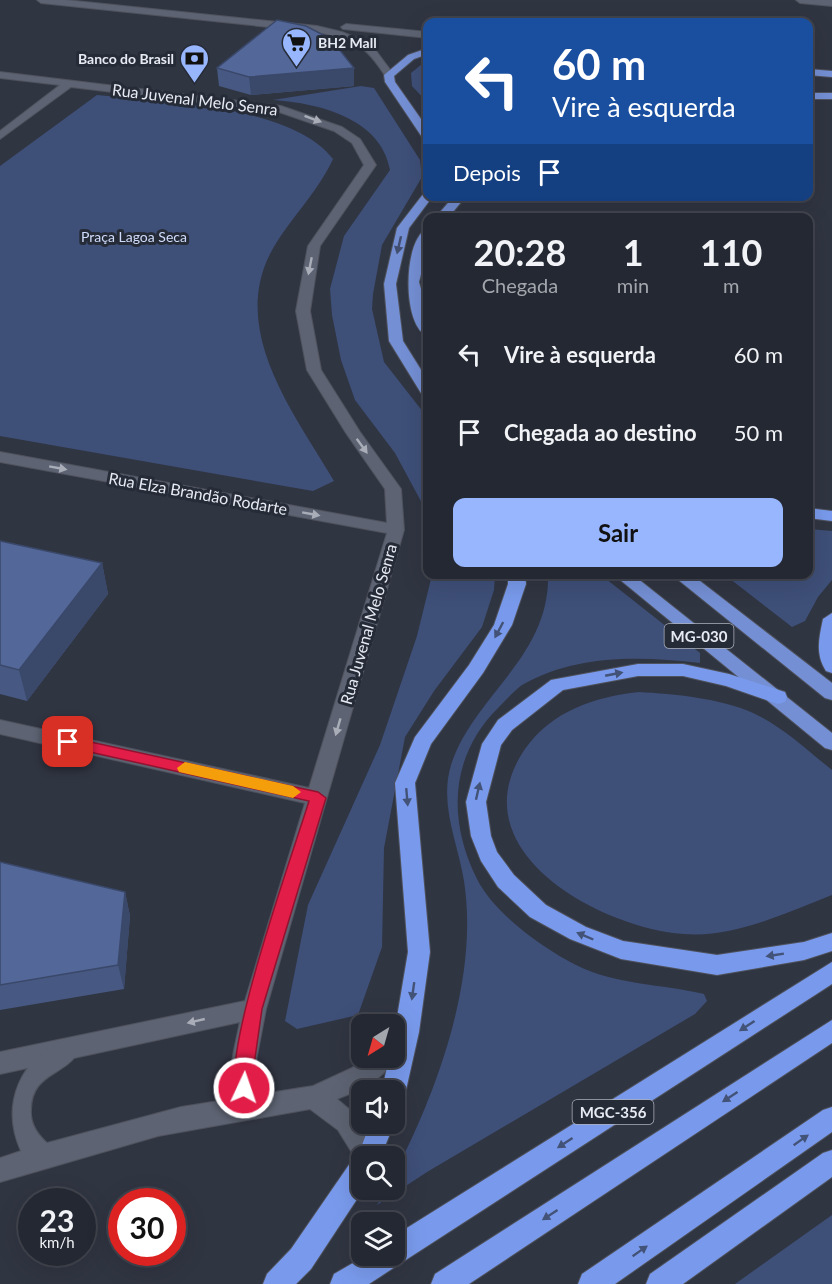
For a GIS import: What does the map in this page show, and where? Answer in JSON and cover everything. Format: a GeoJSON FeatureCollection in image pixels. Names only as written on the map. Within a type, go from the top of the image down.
{"type":"FeatureCollection","features":[{"type":"Feature","properties":{"kind":"highway"},"geometry":{"type":"LineString","coordinates":[[423,53],[411,57],[389,75],[390,82],[423,129]]}},
{"type":"Feature","properties":{"kind":"highway"},"geometry":{"type":"LineString","coordinates":[[813,72],[832,74]]}},
{"type":"Feature","properties":{"kind":"highway"},"geometry":{"type":"LineString","coordinates":[[813,96],[832,96]]}},
{"type":"Feature","properties":{"kind":"highway"},"geometry":{"type":"LineString","coordinates":[[423,201],[403,228],[390,284],[396,341],[423,385]]}},
{"type":"Feature","properties":{"kind":"highway"},"geometry":{"type":"LineString","coordinates":[[446,213],[456,201]]}},
{"type":"Feature","properties":{"kind":"highway"},"geometry":{"type":"LineString","coordinates":[[423,242],[414,261],[412,293],[423,320]]}},
{"type":"Feature","properties":{"kind":"highway"},"geometry":{"type":"LineString","coordinates":[[813,514],[832,516]]}},
{"type":"Feature","properties":{"kind":"highway"},"geometry":{"type":"LineString","coordinates":[[405,1018],[418,952],[405,783],[422,742],[476,669],[503,625],[517,584],[516,579]]}},
{"type":"Feature","properties":{"kind":"highway","name":"MG-030"},"geometry":{"type":"LineString","coordinates":[[627,579],[832,743]]}},
{"type":"Feature","properties":{"kind":"highway","name":"MG-030"},"geometry":{"type":"LineString","coordinates":[[686,579],[832,693]]}},
{"type":"Feature","properties":{"kind":"highway"},"geometry":{"type":"LineString","coordinates":[[832,619],[826,645],[832,667]]}},
{"type":"Feature","properties":{"kind":"highway"},"geometry":{"type":"LineString","coordinates":[[778,698],[729,680],[683,670],[638,670],[558,685],[505,725],[492,744],[476,802],[481,836],[488,855],[506,881],[538,910],[578,933],[621,951],[717,965],[804,951],[832,942]]}},
{"type":"Feature","properties":{"kind":"highway","name":"MGC-356"},"geometry":{"type":"LineString","coordinates":[[405,1245],[832,972]]}},
{"type":"Feature","properties":{"kind":"highway","name":"MGC-356"},"geometry":{"type":"LineString","coordinates":[[446,1284],[832,1030]]}},
{"type":"Feature","properties":{"kind":"highway"},"geometry":{"type":"LineString","coordinates":[[592,1284],[832,1118]]}},
{"type":"Feature","properties":{"kind":"highway"},"geometry":{"type":"LineString","coordinates":[[660,1284],[832,1162]]}},
{"type":"Feature","properties":{"kind":"highway"},"geometry":{"type":"LineString","coordinates":[[277,1284],[301,1259],[351,1184]]}},
{"type":"Feature","properties":{"kind":"highway"},"geometry":{"type":"LineString","coordinates":[[344,1284],[373,1266]]}},
{"type":"Feature","properties":{"kind":"street"},"geometry":{"type":"LineString","coordinates":[[41,0],[317,29],[359,38],[376,51],[389,75]]}},
{"type":"Feature","properties":{"kind":"street"},"geometry":{"type":"LineString","coordinates":[[95,0],[423,35]]}},
{"type":"Feature","properties":{"kind":"street"},"geometry":{"type":"LineString","coordinates":[[800,0],[832,3]]}},
{"type":"Feature","properties":{"kind":"street","name":"Rua Juvenal Melo Senra"},"geometry":{"type":"LineString","coordinates":[[0,75],[281,109],[338,129],[356,141],[370,165],[314,246],[303,311],[314,369],[352,433],[393,489],[396,530],[254,1009],[243,1066],[244,1109]]}},
{"type":"Feature","properties":{"kind":"street"},"geometry":{"type":"LineString","coordinates":[[0,136],[69,84]]}},
{"type":"Feature","properties":{"kind":"street","name":"Rua Elza Brandão Rodarte"},"geometry":{"type":"LineString","coordinates":[[0,457],[396,530]]}},
{"type":"Feature","properties":{"kind":"street"},"geometry":{"type":"LineString","coordinates":[[0,727],[318,798]]}},
{"type":"Feature","properties":{"kind":"street"},"geometry":{"type":"LineString","coordinates":[[0,1063],[254,1009]]}},
{"type":"Feature","properties":{"kind":"street"},"geometry":{"type":"LineString","coordinates":[[44,1155],[25,1138],[17,1118],[21,1091],[35,1072],[67,1050]]}},
{"type":"Feature","properties":{"kind":"street"},"geometry":{"type":"LineString","coordinates":[[0,1170],[44,1155],[181,1119],[315,1099],[349,1083],[369,1068]]}},
{"type":"Feature","properties":{"kind":"street"},"geometry":{"type":"LineString","coordinates":[[315,1099],[342,1114],[359,1134],[364,1146]]}},
{"type":"Feature","properties":{"kind":"green space"},"geometry":{"type":"Polygon","coordinates":[[[423,63],[423,98],[412,86],[411,73],[423,63]]]}},
{"type":"Feature","properties":{"kind":"green space"},"geometry":{"type":"Polygon","coordinates":[[[361,86],[374,88],[420,160],[422,177],[382,245],[372,309],[384,362],[423,412],[423,505],[395,453],[355,400],[341,360],[332,315],[330,289],[344,236],[390,170],[384,152],[361,126],[345,117],[309,105],[273,100],[361,86]]]}},
{"type":"Feature","properties":{"kind":"green space","name":"Praça Lagoa Seca"},"geometry":{"type":"Polygon","coordinates":[[[97,95],[189,104],[257,117],[288,127],[314,141],[333,159],[319,184],[270,254],[260,284],[258,314],[263,343],[273,373],[302,429],[334,481],[313,491],[0,436],[0,166],[97,95]]]}},
{"type":"Feature","properties":{"kind":"green space"},"geometry":{"type":"Polygon","coordinates":[[[813,529],[832,531],[832,580],[818,597],[805,621],[792,627],[730,579],[813,579],[813,529]]]}},
{"type":"Feature","properties":{"kind":"green space"},"geometry":{"type":"Polygon","coordinates":[[[431,579],[495,579],[494,590],[482,627],[434,691],[405,737],[384,848],[382,947],[358,1014],[297,1029],[285,1021],[308,905],[380,745],[417,636],[431,579]]]}},
{"type":"Feature","properties":{"kind":"green space"},"geometry":{"type":"Polygon","coordinates":[[[548,579],[606,579],[700,653],[700,663],[632,659],[586,663],[543,675],[519,687],[483,726],[471,746],[458,788],[461,834],[477,879],[507,917],[534,939],[576,965],[607,977],[704,994],[707,1001],[695,1014],[405,1187],[405,1152],[440,1069],[460,993],[466,955],[467,918],[464,881],[448,809],[448,780],[451,765],[462,740],[476,718],[509,675],[537,630],[545,604],[548,579]]]}},
{"type":"Feature","properties":{"kind":"green space"},"geometry":{"type":"Polygon","coordinates":[[[639,692],[712,700],[753,713],[784,732],[832,770],[832,895],[760,923],[722,932],[684,934],[650,928],[614,917],[579,899],[547,877],[523,850],[509,820],[509,786],[525,749],[548,725],[575,708],[622,694],[639,692]]]}},
{"type":"Feature","properties":{"kind":"green space"},"geometry":{"type":"Polygon","coordinates":[[[832,1215],[832,1284],[735,1284],[832,1215]]]}},
{"type":"Feature","properties":{"kind":"building"},"geometry":{"type":"Polygon","coordinates":[[[277,20],[306,26],[331,39],[354,68],[249,77],[217,68],[277,20]]]}},
{"type":"Feature","properties":{"kind":"building"},"geometry":{"type":"Polygon","coordinates":[[[0,541],[102,563],[19,670],[0,665],[0,541]]]}},
{"type":"Feature","properties":{"kind":"building"},"geometry":{"type":"Polygon","coordinates":[[[0,862],[125,892],[118,965],[0,985],[0,862]]]}},
{"type":"Feature","properties":{"kind":"slow traffic"},"geometry":{"type":"LineString","coordinates":[[185,768],[293,792]]}},
{"type":"Feature","properties":{"kind":"place","name":"BH2 Mall"},"geometry":{"type":"Point","coordinates":[297,68]}},
{"type":"Feature","properties":{"kind":"place","name":"Banco do Brasil"},"geometry":{"type":"Point","coordinates":[195,84]}},
{"type":"Feature","properties":{"kind":"route"},"geometry":{"type":"LineString","coordinates":[[68,742],[318,798],[254,1009],[243,1066],[244,1088]]}}]}
